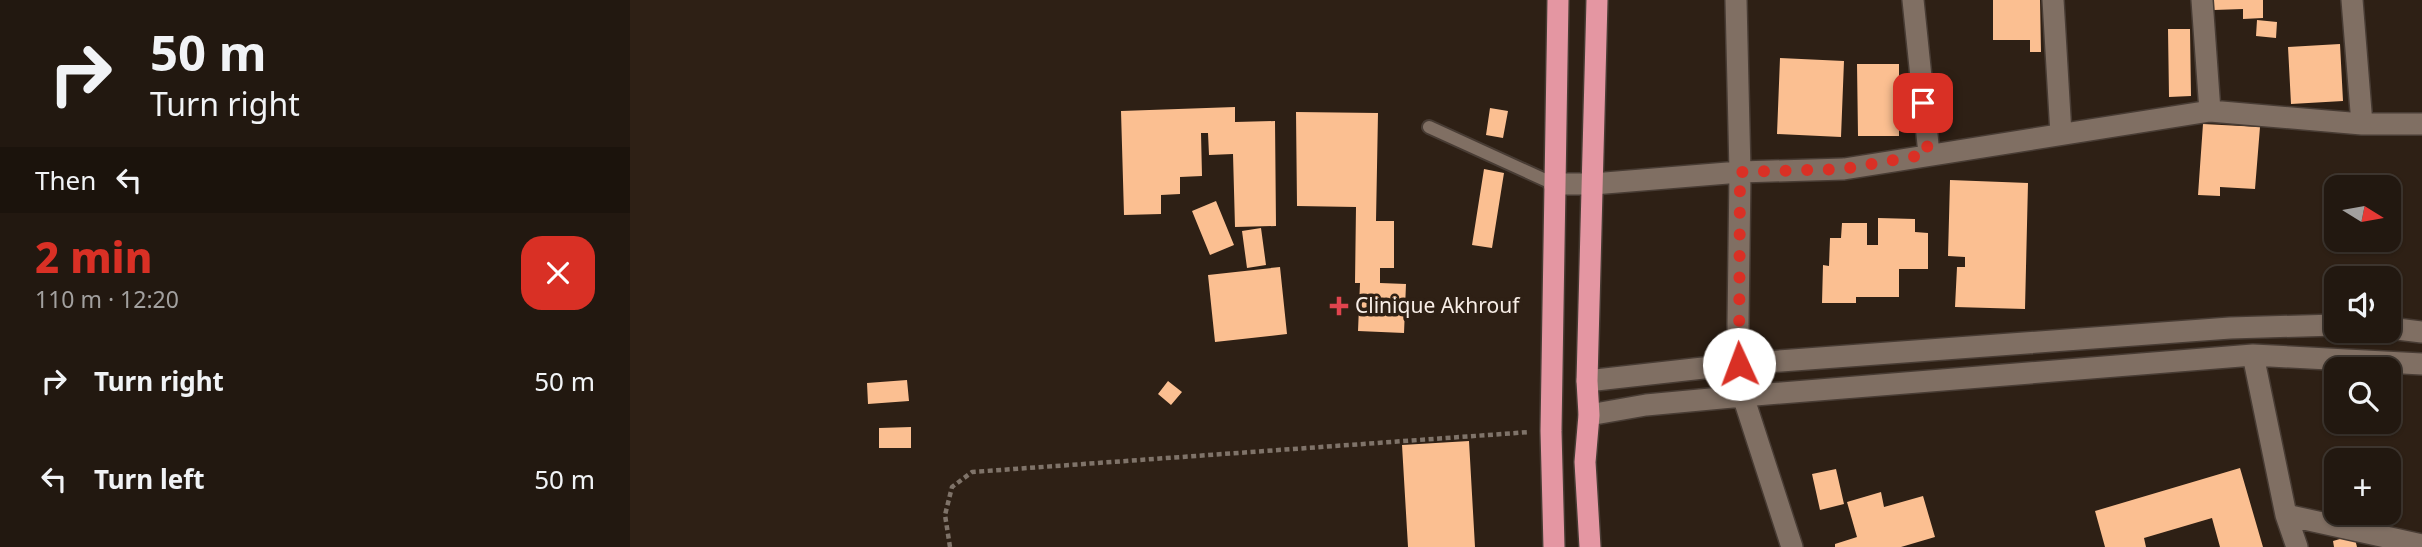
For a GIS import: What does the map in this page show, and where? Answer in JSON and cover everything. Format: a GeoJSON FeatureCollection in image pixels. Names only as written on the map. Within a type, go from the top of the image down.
{"type":"FeatureCollection","features":[{"type":"Feature","properties":{"kind":"highway"},"geometry":{"type":"LineString","coordinates":[[1554,547],[1551,431],[1558,0]]}},
{"type":"Feature","properties":{"kind":"highway"},"geometry":{"type":"LineString","coordinates":[[1591,547],[1585,462],[1590,415],[1587,381],[1597,0]]}},
{"type":"Feature","properties":{"kind":"street"},"geometry":{"type":"LineString","coordinates":[[1736,0],[1740,172],[1739,364],[1743,396],[1792,547]]}},
{"type":"Feature","properties":{"kind":"street"},"geometry":{"type":"LineString","coordinates":[[1913,0],[1928,154]]}},
{"type":"Feature","properties":{"kind":"street"},"geometry":{"type":"LineString","coordinates":[[2053,0],[2061,134]]}},
{"type":"Feature","properties":{"kind":"street"},"geometry":{"type":"LineString","coordinates":[[2202,0],[2210,111]]}},
{"type":"Feature","properties":{"kind":"street"},"geometry":{"type":"LineString","coordinates":[[2352,0],[2362,124]]}},
{"type":"Feature","properties":{"kind":"street"},"geometry":{"type":"LineString","coordinates":[[1554,184],[1593,184],[1740,172],[1843,169],[2210,111],[2362,124],[2422,124]]}},
{"type":"Feature","properties":{"kind":"street"},"geometry":{"type":"LineString","coordinates":[[1587,381],[1739,364],[2230,328],[2324,325]]}},
{"type":"Feature","properties":{"kind":"street"},"geometry":{"type":"LineString","coordinates":[[2401,329],[2422,332]]}},
{"type":"Feature","properties":{"kind":"street"},"geometry":{"type":"LineString","coordinates":[[2253,355],[2286,515],[2297,547]]}},
{"type":"Feature","properties":{"kind":"street"},"geometry":{"type":"LineString","coordinates":[[1590,415],[1646,405],[1743,396],[2253,355],[2422,364]]}},
{"type":"Feature","properties":{"kind":"street"},"geometry":{"type":"LineString","coordinates":[[2286,515],[2422,545]]}},
{"type":"Feature","properties":{"kind":"lane"},"geometry":{"type":"LineString","coordinates":[[1429,127],[1554,184]]}},
{"type":"Feature","properties":{"kind":"path"},"geometry":{"type":"LineString","coordinates":[[950,547],[945,515],[952,487],[972,472],[1551,431]]}},
{"type":"Feature","properties":{"kind":"building"},"geometry":{"type":"Polygon","coordinates":[[[1993,0],[2040,0],[2041,52],[2030,52],[2030,40],[1993,40],[1993,0]]]}},
{"type":"Feature","properties":{"kind":"building"},"geometry":{"type":"Polygon","coordinates":[[[2214,0],[2263,0],[2263,18],[2243,19],[2243,9],[2214,10],[2214,0]]]}},
{"type":"Feature","properties":{"kind":"building"},"geometry":{"type":"Polygon","coordinates":[[[2257,20],[2277,22],[2276,38],[2256,36],[2257,20]]]}},
{"type":"Feature","properties":{"kind":"building"},"geometry":{"type":"Polygon","coordinates":[[[2168,29],[2190,29],[2191,96],[2169,97],[2168,29]]]}},
{"type":"Feature","properties":{"kind":"building"},"geometry":{"type":"Polygon","coordinates":[[[2340,44],[2343,101],[2291,104],[2288,47],[2340,44]]]}},
{"type":"Feature","properties":{"kind":"building"},"geometry":{"type":"Polygon","coordinates":[[[1780,58],[1844,61],[1841,137],[1777,134],[1780,58]]]}},
{"type":"Feature","properties":{"kind":"building"},"geometry":{"type":"Polygon","coordinates":[[[1857,64],[1899,64],[1899,136],[1858,136],[1857,64]]]}},
{"type":"Feature","properties":{"kind":"building"},"geometry":{"type":"Polygon","coordinates":[[[1235,107],[1235,122],[1275,121],[1276,226],[1235,227],[1233,154],[1209,155],[1208,133],[1201,133],[1202,176],[1180,177],[1180,194],[1161,195],[1161,214],[1124,215],[1121,111],[1235,107]]]}},
{"type":"Feature","properties":{"kind":"building"},"geometry":{"type":"Polygon","coordinates":[[[1490,108],[1508,111],[1503,138],[1486,135],[1490,108]]]}},
{"type":"Feature","properties":{"kind":"building"},"geometry":{"type":"Polygon","coordinates":[[[1296,112],[1378,113],[1376,221],[1394,221],[1394,268],[1380,268],[1380,283],[1406,284],[1404,333],[1358,331],[1360,283],[1355,283],[1356,207],[1297,206],[1296,112]]]}},
{"type":"Feature","properties":{"kind":"building"},"geometry":{"type":"Polygon","coordinates":[[[2203,124],[2260,127],[2255,189],[2220,187],[2220,196],[2198,195],[2203,124]]]}},
{"type":"Feature","properties":{"kind":"building"},"geometry":{"type":"Polygon","coordinates":[[[1484,169],[1504,173],[1492,248],[1472,245],[1484,169]]]}},
{"type":"Feature","properties":{"kind":"building"},"geometry":{"type":"Polygon","coordinates":[[[1950,180],[2028,183],[2025,309],[1955,307],[1957,267],[1965,267],[1965,257],[1948,256],[1950,180]]]}},
{"type":"Feature","properties":{"kind":"building"},"geometry":{"type":"Polygon","coordinates":[[[1216,201],[1234,245],[1210,255],[1192,211],[1216,201]]]}},
{"type":"Feature","properties":{"kind":"building"},"geometry":{"type":"Polygon","coordinates":[[[1878,218],[1915,219],[1915,232],[1928,233],[1928,269],[1899,269],[1899,297],[1856,297],[1856,303],[1822,303],[1823,265],[1829,266],[1830,238],[1841,238],[1842,223],[1867,223],[1867,245],[1878,245],[1878,218]]]}},
{"type":"Feature","properties":{"kind":"building"},"geometry":{"type":"Polygon","coordinates":[[[1261,228],[1266,265],[1247,268],[1242,231],[1261,228]]]}},
{"type":"Feature","properties":{"kind":"building"},"geometry":{"type":"Polygon","coordinates":[[[1280,267],[1287,334],[1215,342],[1208,275],[1280,267]]]}},
{"type":"Feature","properties":{"kind":"building"},"geometry":{"type":"Polygon","coordinates":[[[907,380],[909,401],[868,404],[867,383],[907,380]]]}},
{"type":"Feature","properties":{"kind":"building"},"geometry":{"type":"Polygon","coordinates":[[[1168,381],[1182,392],[1171,405],[1158,394],[1168,381]]]}},
{"type":"Feature","properties":{"kind":"building"},"geometry":{"type":"Polygon","coordinates":[[[911,427],[911,448],[879,448],[879,428],[911,427]]]}},
{"type":"Feature","properties":{"kind":"building"},"geometry":{"type":"Polygon","coordinates":[[[1469,441],[1475,547],[1408,547],[1402,445],[1469,441]]]}},
{"type":"Feature","properties":{"kind":"building"},"geometry":{"type":"Polygon","coordinates":[[[2240,468],[2263,547],[2220,547],[2212,518],[2144,538],[2146,547],[2105,547],[2095,511],[2240,468]]]}},
{"type":"Feature","properties":{"kind":"building"},"geometry":{"type":"Polygon","coordinates":[[[1836,469],[1844,504],[1820,510],[1812,474],[1836,469]]]}},
{"type":"Feature","properties":{"kind":"building"},"geometry":{"type":"Polygon","coordinates":[[[1881,492],[1884,507],[1923,496],[1935,537],[1901,547],[1835,547],[1835,544],[1857,537],[1847,502],[1881,492]]]}},
{"type":"Feature","properties":{"kind":"building"},"geometry":{"type":"Polygon","coordinates":[[[2354,535],[2357,547],[2334,547],[2333,541],[2354,535]]]}},
{"type":"Feature","properties":{"kind":"place","name":"Clinique Akhrouf"},"geometry":{"type":"Point","coordinates":[1339,306]}},
{"type":"Feature","properties":{"kind":"route"},"geometry":{"type":"LineString","coordinates":[[1739,364],[1740,172],[1843,169],[1928,154],[1923,103]]}}]}
